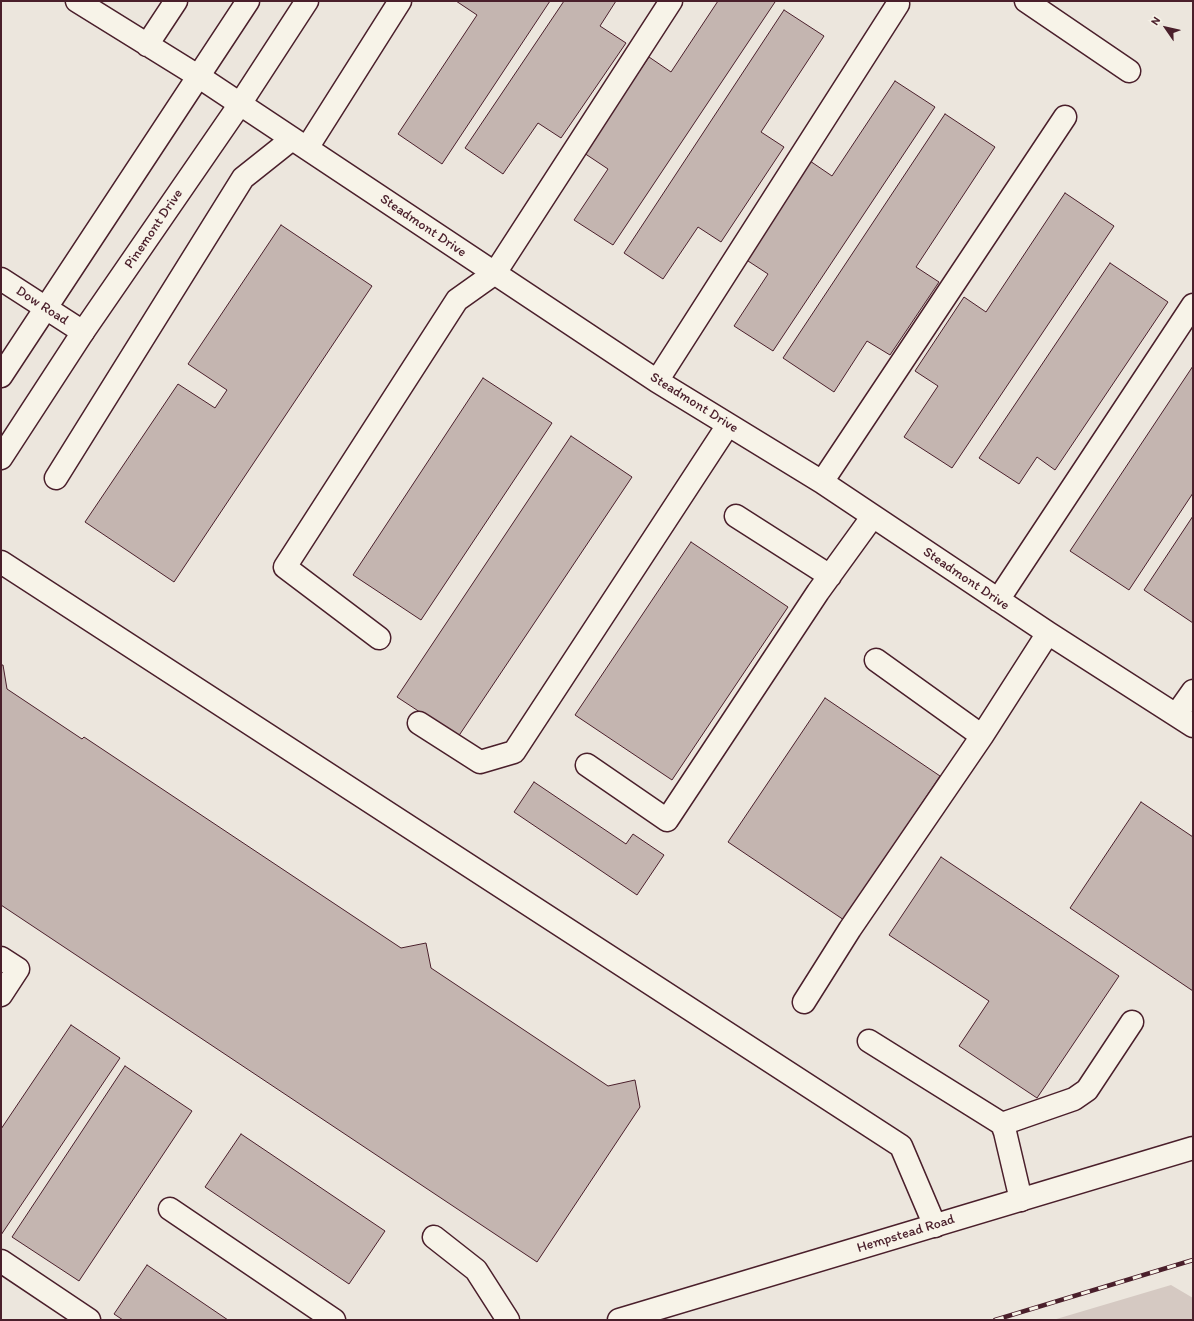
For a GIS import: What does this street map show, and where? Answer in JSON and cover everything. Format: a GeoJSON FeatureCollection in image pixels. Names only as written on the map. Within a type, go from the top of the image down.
{"type":"FeatureCollection","features":[{"type":"Feature","properties":{"kind":"main road","name":"Steadmont Drive"},"geometry":{"type":"LineString","coordinates":[[77,1],[198,76],[658,381],[822,482],[1048,634],[1185,720]]}},
{"type":"Feature","properties":{"kind":"main road"},"geometry":{"type":"LineString","coordinates":[[147,45],[176,1]]}},
{"type":"Feature","properties":{"kind":"main road"},"geometry":{"type":"LineString","coordinates":[[1,376],[248,1]]}},
{"type":"Feature","properties":{"kind":"main road","name":"Pinemont Drive"},"geometry":{"type":"LineString","coordinates":[[1,458],[83,332],[240,104],[307,1]]}},
{"type":"Feature","properties":{"kind":"main road"},"geometry":{"type":"LineString","coordinates":[[56,478],[243,178],[300,143],[400,1]]}},
{"type":"Feature","properties":{"kind":"main road"},"geometry":{"type":"LineString","coordinates":[[378,638],[285,567],[457,300],[495,273],[671,1]]}},
{"type":"Feature","properties":{"kind":"main road"},"geometry":{"type":"LineString","coordinates":[[1026,1],[1129,70]]}},
{"type":"Feature","properties":{"kind":"main road"},"geometry":{"type":"LineString","coordinates":[[658,381],[898,4]]}},
{"type":"Feature","properties":{"kind":"main road"},"geometry":{"type":"LineString","coordinates":[[822,482],[1065,117]]}},
{"type":"Feature","properties":{"kind":"main road","name":"Dow Road"},"geometry":{"type":"LineString","coordinates":[[1,279],[83,332]]}},
{"type":"Feature","properties":{"kind":"main road"},"geometry":{"type":"LineString","coordinates":[[998,600],[1193,305]]}},
{"type":"Feature","properties":{"kind":"main road"},"geometry":{"type":"LineString","coordinates":[[420,723],[480,762],[514,752],[728,425]]}},
{"type":"Feature","properties":{"kind":"main road"},"geometry":{"type":"LineString","coordinates":[[736,516],[830,576]]}},
{"type":"Feature","properties":{"kind":"main road"},"geometry":{"type":"LineString","coordinates":[[587,765],[667,820],[830,576],[873,516]]}},
{"type":"Feature","properties":{"kind":"main road"},"geometry":{"type":"LineString","coordinates":[[1,562],[901,1146],[935,1226]]}},
{"type":"Feature","properties":{"kind":"main road"},"geometry":{"type":"LineString","coordinates":[[804,1002],[850,929],[982,736],[1048,634]]}},
{"type":"Feature","properties":{"kind":"main road"},"geometry":{"type":"LineString","coordinates":[[876,660],[982,736]]}},
{"type":"Feature","properties":{"kind":"main road"},"geometry":{"type":"LineString","coordinates":[[1185,720],[1193,691]]}},
{"type":"Feature","properties":{"kind":"main road"},"geometry":{"type":"LineString","coordinates":[[1,958],[18,969],[1,995]]}},
{"type":"Feature","properties":{"kind":"main road"},"geometry":{"type":"LineString","coordinates":[[1002,1124],[1074,1099],[1087,1090],[1132,1022]]}},
{"type":"Feature","properties":{"kind":"main road"},"geometry":{"type":"LineString","coordinates":[[869,1041],[1002,1124],[1006,1132],[1021,1200]]}},
{"type":"Feature","properties":{"kind":"main road","name":"Hempstead Road"},"geometry":{"type":"LineString","coordinates":[[619,1320],[1193,1148]]}},
{"type":"Feature","properties":{"kind":"main road"},"geometry":{"type":"LineString","coordinates":[[170,1209],[334,1320]]}},
{"type":"Feature","properties":{"kind":"main road"},"geometry":{"type":"LineString","coordinates":[[434,1238],[476,1270],[508,1320]]}},
{"type":"Feature","properties":{"kind":"main road"},"geometry":{"type":"LineString","coordinates":[[1,1261],[89,1320]]}},
{"type":"Feature","properties":{"kind":"shaded area"},"geometry":{"type":"Polygon","coordinates":[[[1171,1285],[1193,1298],[1193,1320],[1053,1320],[1171,1285]]]}},
{"type":"Feature","properties":{"kind":"building"},"geometry":{"type":"Polygon","coordinates":[[[456,1],[550,1],[442,164],[398,134],[477,15],[456,1]]]}},
{"type":"Feature","properties":{"kind":"building"},"geometry":{"type":"Polygon","coordinates":[[[564,1],[616,1],[600,26],[626,43],[561,138],[538,123],[503,174],[465,148],[564,1]]]}},
{"type":"Feature","properties":{"kind":"building"},"geometry":{"type":"Polygon","coordinates":[[[718,1],[775,2],[613,245],[574,220],[608,169],[584,153],[649,57],[671,72],[718,1]]]}},
{"type":"Feature","properties":{"kind":"building"},"geometry":{"type":"Polygon","coordinates":[[[784,10],[824,36],[761,132],[784,147],[721,242],[698,227],[663,279],[624,253],[784,10]]]}},
{"type":"Feature","properties":{"kind":"building"},"geometry":{"type":"Polygon","coordinates":[[[895,81],[935,107],[773,351],[734,326],[768,274],[745,259],[810,161],[832,176],[895,81]]]}},
{"type":"Feature","properties":{"kind":"building"},"geometry":{"type":"Polygon","coordinates":[[[945,114],[995,147],[916,267],[939,282],[890,355],[867,341],[834,392],[783,358],[945,114]]]}},
{"type":"Feature","properties":{"kind":"building"},"geometry":{"type":"Polygon","coordinates":[[[1065,193],[1114,226],[952,468],[904,437],[938,386],[915,371],[964,297],[986,312],[1065,193]]]}},
{"type":"Feature","properties":{"kind":"building"},"geometry":{"type":"Polygon","coordinates":[[[281,225],[372,286],[174,582],[85,522],[178,384],[215,408],[227,390],[188,364],[281,225]]]}},
{"type":"Feature","properties":{"kind":"building"},"geometry":{"type":"Polygon","coordinates":[[[1110,263],[1168,302],[1055,470],[1037,457],[1019,484],[979,458],[1110,263]]]}},
{"type":"Feature","properties":{"kind":"building"},"geometry":{"type":"Polygon","coordinates":[[[1193,366],[1193,493],[1129,590],[1070,551],[1193,366]]]}},
{"type":"Feature","properties":{"kind":"building"},"geometry":{"type":"Polygon","coordinates":[[[483,378],[552,423],[421,620],[353,575],[483,378]]]}},
{"type":"Feature","properties":{"kind":"building"},"geometry":{"type":"Polygon","coordinates":[[[571,436],[632,477],[458,737],[397,697],[571,436]]]}},
{"type":"Feature","properties":{"kind":"building"},"geometry":{"type":"Polygon","coordinates":[[[1193,516],[1193,623],[1144,590],[1193,516]]]}},
{"type":"Feature","properties":{"kind":"building"},"geometry":{"type":"Polygon","coordinates":[[[691,542],[788,607],[672,780],[575,715],[691,542]]]}},
{"type":"Feature","properties":{"kind":"building"},"geometry":{"type":"Polygon","coordinates":[[[1,665],[3,665],[7,689],[82,739],[84,737],[401,948],[426,943],[431,968],[608,1086],[635,1080],[640,1107],[537,1262],[1,905],[1,665]]]}},
{"type":"Feature","properties":{"kind":"building"},"geometry":{"type":"Polygon","coordinates":[[[825,698],[940,776],[844,920],[728,842],[825,698]]]}},
{"type":"Feature","properties":{"kind":"building"},"geometry":{"type":"Polygon","coordinates":[[[534,782],[626,844],[633,834],[664,855],[637,895],[514,812],[534,782]]]}},
{"type":"Feature","properties":{"kind":"building"},"geometry":{"type":"Polygon","coordinates":[[[1141,802],[1193,837],[1193,991],[1070,908],[1141,802]]]}},
{"type":"Feature","properties":{"kind":"building"},"geometry":{"type":"Polygon","coordinates":[[[941,857],[1119,976],[1037,1098],[959,1046],[989,1001],[889,935],[941,857]]]}},
{"type":"Feature","properties":{"kind":"building"},"geometry":{"type":"Polygon","coordinates":[[[71,1025],[120,1058],[1,1235],[1,1129],[71,1025]]]}},
{"type":"Feature","properties":{"kind":"building"},"geometry":{"type":"Polygon","coordinates":[[[125,1066],[192,1111],[79,1281],[12,1237],[125,1066]]]}},
{"type":"Feature","properties":{"kind":"building"},"geometry":{"type":"Polygon","coordinates":[[[241,1134],[385,1231],[349,1284],[205,1187],[241,1134]]]}},
{"type":"Feature","properties":{"kind":"building"},"geometry":{"type":"Polygon","coordinates":[[[147,1265],[228,1320],[123,1320],[114,1314],[147,1265]]]}},
{"type":"Feature","properties":{"kind":"railway"},"geometry":{"type":"LineString","coordinates":[[995,1320],[1193,1260]]}}]}
